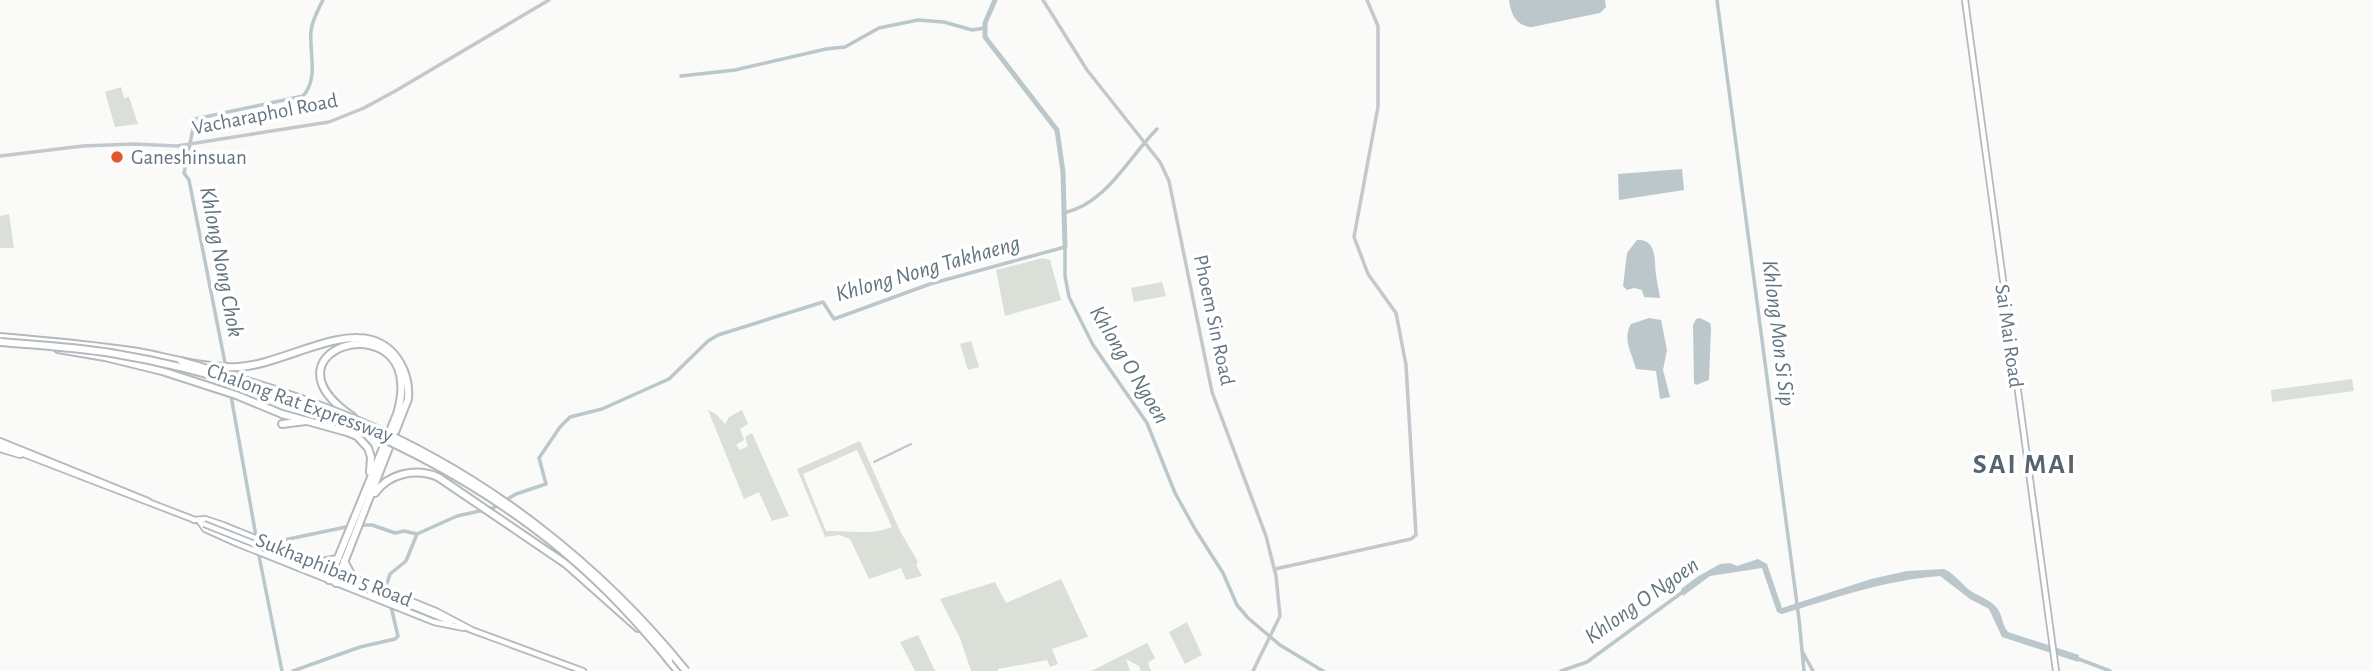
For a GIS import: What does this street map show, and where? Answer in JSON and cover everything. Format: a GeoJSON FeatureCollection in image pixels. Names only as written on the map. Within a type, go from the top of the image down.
{"type":"FeatureCollection","features":[{"type":"Feature","properties":{"kind":"highway"},"geometry":{"type":"LineString","coordinates":[[181,360],[240,367],[282,358],[344,339],[363,338],[386,347],[398,358],[404,369],[408,381],[408,399],[365,510]]}},
{"type":"Feature","properties":{"kind":"highway","name":"Chalong Rat Expressway"},"geometry":{"type":"LineString","coordinates":[[0,339],[112,354],[225,379],[303,405],[382,438],[451,474],[509,511],[577,563],[632,615],[678,671]]}},
{"type":"Feature","properties":{"kind":"highway","name":"Chalong Rat Expressway"},"geometry":{"type":"LineString","coordinates":[[0,339],[85,344],[181,360],[360,421],[453,468],[579,559],[626,603],[686,671]]}},
{"type":"Feature","properties":{"kind":"highway"},"geometry":{"type":"LineString","coordinates":[[352,532],[355,513],[402,395],[400,374],[392,359],[372,345],[355,343],[335,349],[324,360],[321,376],[332,401],[360,421]]}},
{"type":"Feature","properties":{"kind":"highway"},"geometry":{"type":"LineString","coordinates":[[48,346],[133,363],[287,415],[347,432],[363,442],[371,457],[367,487]]}},
{"type":"Feature","properties":{"kind":"highway"},"geometry":{"type":"LineString","coordinates":[[287,415],[296,426]]}},
{"type":"Feature","properties":{"kind":"highway"},"geometry":{"type":"LineString","coordinates":[[282,424],[296,426],[308,421]]}},
{"type":"Feature","properties":{"kind":"highway"},"geometry":{"type":"LineString","coordinates":[[333,581],[352,532],[377,489],[386,481],[418,472],[438,477],[566,564],[669,660]]}},
{"type":"Feature","properties":{"kind":"highway"},"geometry":{"type":"LineString","coordinates":[[317,563],[340,560]]}},
{"type":"Feature","properties":{"kind":"highway"},"geometry":{"type":"LineString","coordinates":[[340,560],[352,578]]}},
{"type":"Feature","properties":{"kind":"main road","name":"Sai Mai Road"},"geometry":{"type":"LineString","coordinates":[[1965,0],[2056,671]]}},
{"type":"Feature","properties":{"kind":"main road","name":"Sukhaphiban 5 Road"},"geometry":{"type":"LineString","coordinates":[[0,443],[146,498],[149,502],[393,603]]}},
{"type":"Feature","properties":{"kind":"main road","name":"Sukhaphiban 5 Road"},"geometry":{"type":"LineString","coordinates":[[0,443],[39,458]]}},
{"type":"Feature","properties":{"kind":"main road","name":"Sukhaphiban 5 Road"},"geometry":{"type":"LineString","coordinates":[[0,443],[39,458]]}},
{"type":"Feature","properties":{"kind":"main road","name":"Sukhaphiban 5 Road"},"geometry":{"type":"LineString","coordinates":[[200,522],[205,519],[223,525],[436,611],[472,630]]}},
{"type":"Feature","properties":{"kind":"main road","name":"Sukhaphiban 5 Road"},"geometry":{"type":"LineString","coordinates":[[200,522],[204,528],[224,537],[349,588],[583,671]]}},
{"type":"Feature","properties":{"kind":"main road"},"geometry":{"type":"LineString","coordinates":[[314,574],[319,570],[317,563]]}},
{"type":"Feature","properties":{"kind":"main road"},"geometry":{"type":"LineString","coordinates":[[349,588],[346,582],[352,578]]}},
{"type":"Feature","properties":{"kind":"street","name":"Vacharaphol Road"},"geometry":{"type":"LineString","coordinates":[[0,156],[83,146],[194,145],[304,127],[341,118],[397,90],[549,0]]}},
{"type":"Feature","properties":{"kind":"street","name":"Phoem Sin Road"},"geometry":{"type":"LineString","coordinates":[[1043,0],[1087,70],[1160,162],[1169,181],[1212,392],[1266,536],[1275,569],[1280,616],[1252,671]]}},
{"type":"Feature","properties":{"kind":"street"},"geometry":{"type":"LineString","coordinates":[[1275,569],[1412,539],[1416,535],[1406,365],[1402,340],[1394,308],[1368,274],[1354,237],[1378,107],[1378,26],[1367,0]]}},
{"type":"Feature","properties":{"kind":"shaded area"},"geometry":{"type":"Polygon","coordinates":[[[1509,0],[1605,0],[1606,7],[1600,13],[1532,27],[1515,19],[1509,0]]]}},
{"type":"Feature","properties":{"kind":"shaded area"},"geometry":{"type":"Polygon","coordinates":[[[121,87],[124,98],[129,97],[138,124],[115,127],[105,92],[121,87]]]}},
{"type":"Feature","properties":{"kind":"shaded area"},"geometry":{"type":"Polygon","coordinates":[[[1682,169],[1684,190],[1619,200],[1618,174],[1682,169]]]}},
{"type":"Feature","properties":{"kind":"shaded area"},"geometry":{"type":"Polygon","coordinates":[[[9,214],[14,248],[0,248],[0,216],[9,214]]]}},
{"type":"Feature","properties":{"kind":"shaded area"},"geometry":{"type":"Polygon","coordinates":[[[1637,240],[1649,243],[1652,247],[1660,298],[1644,297],[1642,290],[1627,290],[1623,286],[1627,253],[1637,240]]]}},
{"type":"Feature","properties":{"kind":"shaded area"},"geometry":{"type":"Polygon","coordinates":[[[1043,258],[1050,260],[1061,300],[1005,316],[996,270],[1043,258]]]}},
{"type":"Feature","properties":{"kind":"shaded area"},"geometry":{"type":"Polygon","coordinates":[[[1162,282],[1166,296],[1134,302],[1131,288],[1162,282]]]}},
{"type":"Feature","properties":{"kind":"shaded area"},"geometry":{"type":"Polygon","coordinates":[[[1649,318],[1661,320],[1667,350],[1663,370],[1670,397],[1660,399],[1656,371],[1636,369],[1627,335],[1631,324],[1649,318]]]}},
{"type":"Feature","properties":{"kind":"shaded area"},"geometry":{"type":"Polygon","coordinates":[[[1696,319],[1710,323],[1711,328],[1709,380],[1696,385],[1693,325],[1696,319]]]}},
{"type":"Feature","properties":{"kind":"shaded area"},"geometry":{"type":"Polygon","coordinates":[[[971,341],[979,367],[968,370],[960,344],[971,341]]]}},
{"type":"Feature","properties":{"kind":"shaded area"},"geometry":{"type":"Polygon","coordinates":[[[2352,379],[2354,391],[2272,402],[2271,390],[2352,379]]]}},
{"type":"Feature","properties":{"kind":"shaded area"},"geometry":{"type":"Polygon","coordinates":[[[708,410],[725,424],[729,417],[742,410],[748,424],[740,429],[744,440],[736,445],[740,450],[748,446],[745,437],[752,433],[789,516],[772,521],[759,492],[744,499],[708,410]]]}},
{"type":"Feature","properties":{"kind":"shaded area"},"geometry":{"type":"Polygon","coordinates":[[[860,441],[900,531],[918,562],[916,565],[922,576],[906,580],[901,568],[869,579],[850,539],[839,535],[825,537],[797,469],[860,441]],[[857,450],[803,474],[826,531],[868,532],[892,527],[857,450]]]}},
{"type":"Feature","properties":{"kind":"shaded area"},"geometry":{"type":"Polygon","coordinates":[[[1758,559],[1767,564],[1782,608],[1871,579],[1907,571],[1944,569],[1994,605],[2008,632],[2079,655],[2078,662],[2002,637],[1989,609],[1970,599],[1940,576],[1880,586],[1782,614],[1777,612],[1762,568],[1710,576],[1683,596],[1681,589],[1720,564],[1730,563],[1737,566],[1758,559]]]}},
{"type":"Feature","properties":{"kind":"shaded area"},"geometry":{"type":"Polygon","coordinates":[[[1061,579],[1088,637],[1052,649],[1058,664],[1050,667],[1047,660],[998,671],[971,671],[960,638],[940,599],[995,582],[1006,603],[1061,579]]]}},
{"type":"Feature","properties":{"kind":"shaded area"},"geometry":{"type":"Polygon","coordinates":[[[1187,622],[1202,655],[1185,664],[1169,632],[1187,622]]]}},
{"type":"Feature","properties":{"kind":"shaded area"},"geometry":{"type":"Polygon","coordinates":[[[918,635],[935,671],[915,671],[900,642],[918,635]]]}},
{"type":"Feature","properties":{"kind":"shaded area"},"geometry":{"type":"Polygon","coordinates":[[[1147,643],[1155,658],[1148,663],[1151,671],[1141,671],[1139,666],[1126,659],[1130,671],[1091,671],[1147,643]]]}},
{"type":"Feature","properties":{"kind":"waterway","name":"Khlong Nong Chok"},"geometry":{"type":"LineString","coordinates":[[226,368],[189,180],[184,173],[195,119],[303,96],[311,81],[312,27],[323,0]]}},
{"type":"Feature","properties":{"kind":"waterway","name":"Khlong O Ngoen"},"geometry":{"type":"LineString","coordinates":[[995,0],[985,23],[985,37],[1057,130],[1063,172],[1065,247]]}},
{"type":"Feature","properties":{"kind":"waterway","name":"Khlong Mon Si Sip"},"geometry":{"type":"LineString","coordinates":[[1717,0],[1804,671]]}},
{"type":"Feature","properties":{"kind":"waterway"},"geometry":{"type":"LineString","coordinates":[[681,76],[735,70],[845,47],[879,28],[918,20],[944,22],[972,30],[985,28]]}},
{"type":"Feature","properties":{"kind":"waterway"},"geometry":{"type":"LineString","coordinates":[[1064,213],[1079,208],[1105,190],[1157,129]]}},
{"type":"Feature","properties":{"kind":"waterway","name":"Khlong Nong Takhaeng"},"geometry":{"type":"LineString","coordinates":[[359,525],[372,525],[395,533],[404,531],[417,534],[457,516],[493,508],[516,494],[546,484],[539,458],[570,417],[602,409],[669,379],[708,341],[718,335],[823,302],[834,319],[930,284],[1065,247],[1065,276],[1069,297],[1093,345],[1147,423],[1175,493],[1223,573],[1237,605],[1280,645],[1323,671]]}},
{"type":"Feature","properties":{"kind":"waterway","name":"Khlong Nong Chok"},"geometry":{"type":"LineString","coordinates":[[228,379],[256,536]]}},
{"type":"Feature","properties":{"kind":"waterway"},"geometry":{"type":"LineString","coordinates":[[874,462],[911,444]]}},
{"type":"Feature","properties":{"kind":"waterway","name":"Khlong Nong Takhaeng"},"geometry":{"type":"LineString","coordinates":[[274,542],[351,526]]}},
{"type":"Feature","properties":{"kind":"waterway"},"geometry":{"type":"LineString","coordinates":[[293,671],[398,636],[386,586],[390,574],[406,561],[417,534]]}},
{"type":"Feature","properties":{"kind":"waterway","name":"Khlong Nong Chok"},"geometry":{"type":"LineString","coordinates":[[259,556],[282,671]]}},
{"type":"Feature","properties":{"kind":"waterway","name":"Khlong O Ngoen"},"geometry":{"type":"LineString","coordinates":[[1561,671],[1587,662],[1684,591]]}},
{"type":"Feature","properties":{"kind":"waterway"},"geometry":{"type":"LineString","coordinates":[[1802,651],[1813,671]]}},
{"type":"Feature","properties":{"kind":"waterway"},"geometry":{"type":"LineString","coordinates":[[2076,658],[2110,671]]}},
{"type":"Feature","properties":{"kind":"place","name":"Ganeshinsuan"},"geometry":{"type":"Point","coordinates":[117,157]}},
{"type":"Feature","properties":{"kind":"district","name":"SAI MAI"},"geometry":{"type":"Point","coordinates":[2025,465]}}]}
